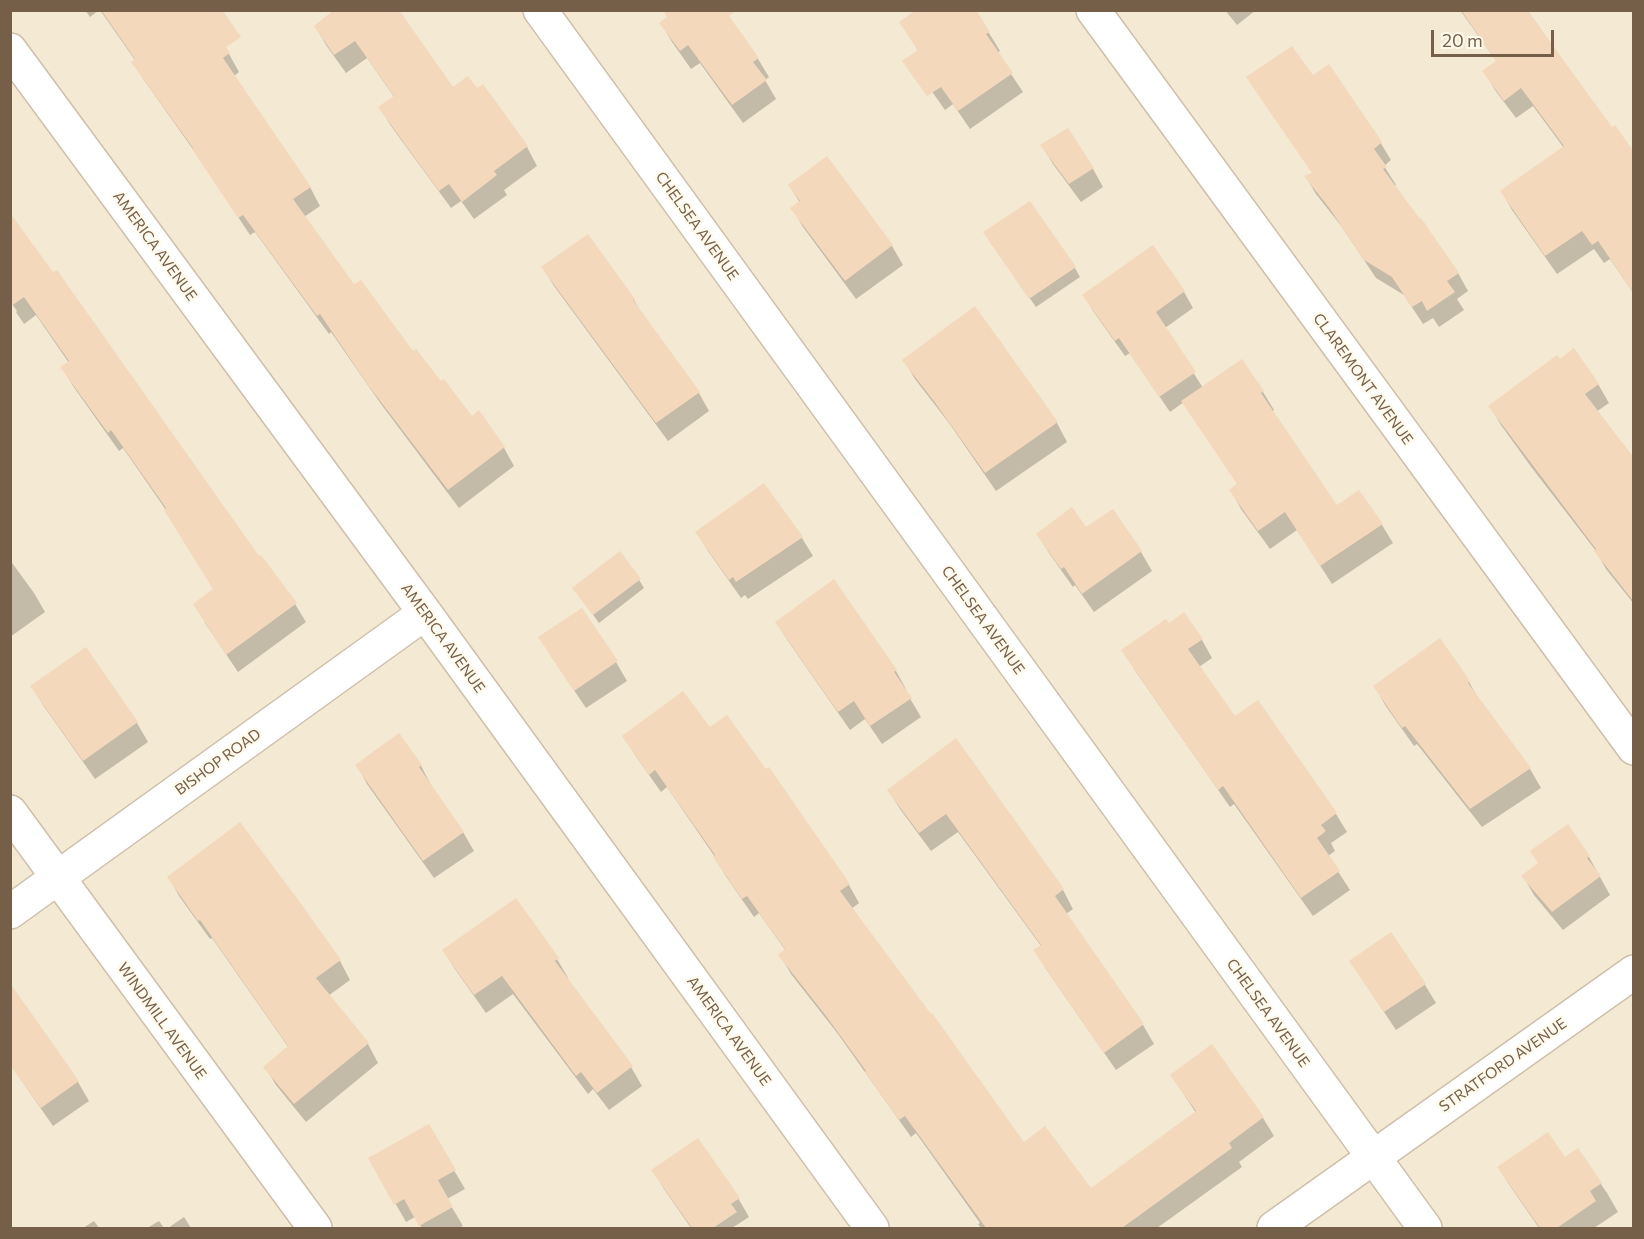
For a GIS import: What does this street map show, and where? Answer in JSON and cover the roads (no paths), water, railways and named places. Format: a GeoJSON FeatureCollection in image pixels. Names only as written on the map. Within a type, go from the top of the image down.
{"type":"FeatureCollection","features":[{"type":"Feature","properties":{"kind":"street","name":"CHELSEA AVENUE"},"geometry":{"type":"LineString","coordinates":[[540,10],[1425,1228]]}},
{"type":"Feature","properties":{"kind":"street","name":"CLAREMONT AVENUE"},"geometry":{"type":"LineString","coordinates":[[1093,10],[1634,748]]}},
{"type":"Feature","properties":{"kind":"street","name":"AMERICA AVENUE"},"geometry":{"type":"LineString","coordinates":[[10,50],[425,613],[872,1228]]}},
{"type":"Feature","properties":{"kind":"street","name":"BISHOP ROAD"},"geometry":{"type":"LineString","coordinates":[[10,912],[425,613]]}},
{"type":"Feature","properties":{"kind":"street","name":"WINDMILL AVENUE"},"geometry":{"type":"LineString","coordinates":[[10,812],[315,1228]]}},
{"type":"Feature","properties":{"kind":"street","name":"STRATFORD AVENUE"},"geometry":{"type":"LineString","coordinates":[[1274,1228],[1634,972]]}}]}
